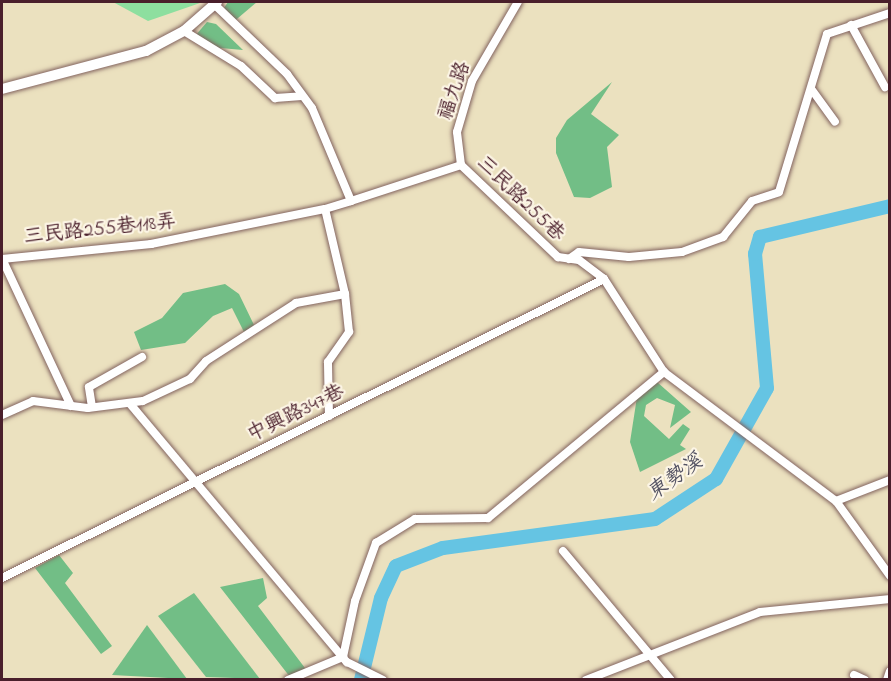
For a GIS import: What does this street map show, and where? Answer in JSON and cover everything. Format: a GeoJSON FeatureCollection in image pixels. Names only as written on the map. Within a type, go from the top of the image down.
{"type":"FeatureCollection","features":[{"type":"Feature","properties":{"kind":"street","name":"福九路"},"geometry":{"type":"LineString","coordinates":[[461,165],[457,132],[472,81],[518,2]]}},
{"type":"Feature","properties":{"kind":"street"},"geometry":{"type":"LineString","coordinates":[[2,88],[109,63],[184,31],[216,3],[302,96],[338,160],[351,201]]}},
{"type":"Feature","properties":{"kind":"street"},"geometry":{"type":"LineString","coordinates":[[569,259],[579,252],[669,254],[723,237],[752,201],[779,192],[812,90],[827,34],[890,13]]}},
{"type":"Feature","properties":{"kind":"street"},"geometry":{"type":"LineString","coordinates":[[851,25],[885,87]]}},
{"type":"Feature","properties":{"kind":"street"},"geometry":{"type":"LineString","coordinates":[[184,31],[241,66],[275,98],[302,96]]}},
{"type":"Feature","properties":{"kind":"street"},"geometry":{"type":"LineString","coordinates":[[812,90],[835,122]]}},
{"type":"Feature","properties":{"kind":"street","name":"三民路255巷"},"geometry":{"type":"LineString","coordinates":[[325,209],[461,165],[558,257],[587,264],[604,279],[664,372],[730,427],[836,501],[890,576]]}},
{"type":"Feature","properties":{"kind":"street"},"geometry":{"type":"LineString","coordinates":[[325,209],[345,294],[349,332],[328,362],[329,416]]}},
{"type":"Feature","properties":{"kind":"street","name":"三民路255巷118弄"},"geometry":{"type":"LineString","coordinates":[[71,406],[2,259],[151,244],[325,209]]}},
{"type":"Feature","properties":{"kind":"street","name":"中興路347巷"},"geometry":{"type":"LineString","coordinates":[[2,578],[604,279]]}},
{"type":"Feature","properties":{"kind":"street"},"geometry":{"type":"LineString","coordinates":[[2,415],[33,400],[71,406],[131,405],[190,379],[206,361],[296,303],[345,294]]}},
{"type":"Feature","properties":{"kind":"street"},"geometry":{"type":"LineString","coordinates":[[92,407],[89,387],[142,357]]}},
{"type":"Feature","properties":{"kind":"street"},"geometry":{"type":"LineString","coordinates":[[345,660],[355,601],[376,543],[415,519],[488,518],[664,372]]}},
{"type":"Feature","properties":{"kind":"street"},"geometry":{"type":"LineString","coordinates":[[131,405],[345,660],[375,672],[383,680]]}},
{"type":"Feature","properties":{"kind":"street"},"geometry":{"type":"LineString","coordinates":[[836,501],[890,480]]}},
{"type":"Feature","properties":{"kind":"street"},"geometry":{"type":"LineString","coordinates":[[563,551],[671,680]]}},
{"type":"Feature","properties":{"kind":"street"},"geometry":{"type":"LineString","coordinates":[[586,680],[619,663],[651,658],[760,612],[890,599]]}},
{"type":"Feature","properties":{"kind":"street"},"geometry":{"type":"LineString","coordinates":[[288,680],[345,660]]}},
{"type":"Feature","properties":{"kind":"street"},"geometry":{"type":"LineString","coordinates":[[887,680],[890,671]]}},
{"type":"Feature","properties":{"kind":"street"},"geometry":{"type":"LineString","coordinates":[[854,675],[865,680]]}},
{"type":"Feature","properties":{"kind":"green space"},"geometry":{"type":"Polygon","coordinates":[[[113,2],[203,2],[148,21],[113,2]]]}},
{"type":"Feature","properties":{"kind":"green space"},"geometry":{"type":"Polygon","coordinates":[[[228,2],[257,2],[231,24],[219,15],[228,2]]]}},
{"type":"Feature","properties":{"kind":"green space"},"geometry":{"type":"Polygon","coordinates":[[[207,22],[216,24],[243,50],[209,47],[195,36],[207,22]]]}},
{"type":"Feature","properties":{"kind":"green space"},"geometry":{"type":"Polygon","coordinates":[[[612,82],[591,114],[619,135],[607,147],[612,187],[590,198],[574,197],[556,153],[556,138],[567,120],[612,82]]]}},
{"type":"Feature","properties":{"kind":"green space"},"geometry":{"type":"Polygon","coordinates":[[[225,284],[239,294],[254,325],[244,332],[232,308],[213,316],[185,343],[141,350],[134,332],[162,318],[183,293],[225,284]]]}},
{"type":"Feature","properties":{"kind":"green space"},"geometry":{"type":"Polygon","coordinates":[[[657,382],[691,412],[670,428],[675,405],[657,398],[646,405],[644,416],[669,439],[683,424],[690,429],[680,445],[686,449],[640,472],[630,442],[637,397],[657,382]]]}},
{"type":"Feature","properties":{"kind":"green space"},"geometry":{"type":"Polygon","coordinates":[[[59,555],[73,573],[65,583],[112,646],[101,654],[35,568],[59,555]]]}},
{"type":"Feature","properties":{"kind":"green space"},"geometry":{"type":"Polygon","coordinates":[[[263,578],[267,598],[258,606],[308,672],[290,677],[220,587],[263,578]]]}},
{"type":"Feature","properties":{"kind":"green space"},"geometry":{"type":"Polygon","coordinates":[[[194,593],[260,679],[206,677],[158,616],[194,593]]]}},
{"type":"Feature","properties":{"kind":"green space"},"geometry":{"type":"Polygon","coordinates":[[[147,625],[187,679],[112,675],[147,625]]]}},
{"type":"Feature","properties":{"kind":"waterway","name":"東勢溪"},"geometry":{"type":"LineString","coordinates":[[361,680],[381,598],[396,566],[443,548],[655,519],[716,479],[767,388],[755,254],[760,237],[890,206]]}}]}
